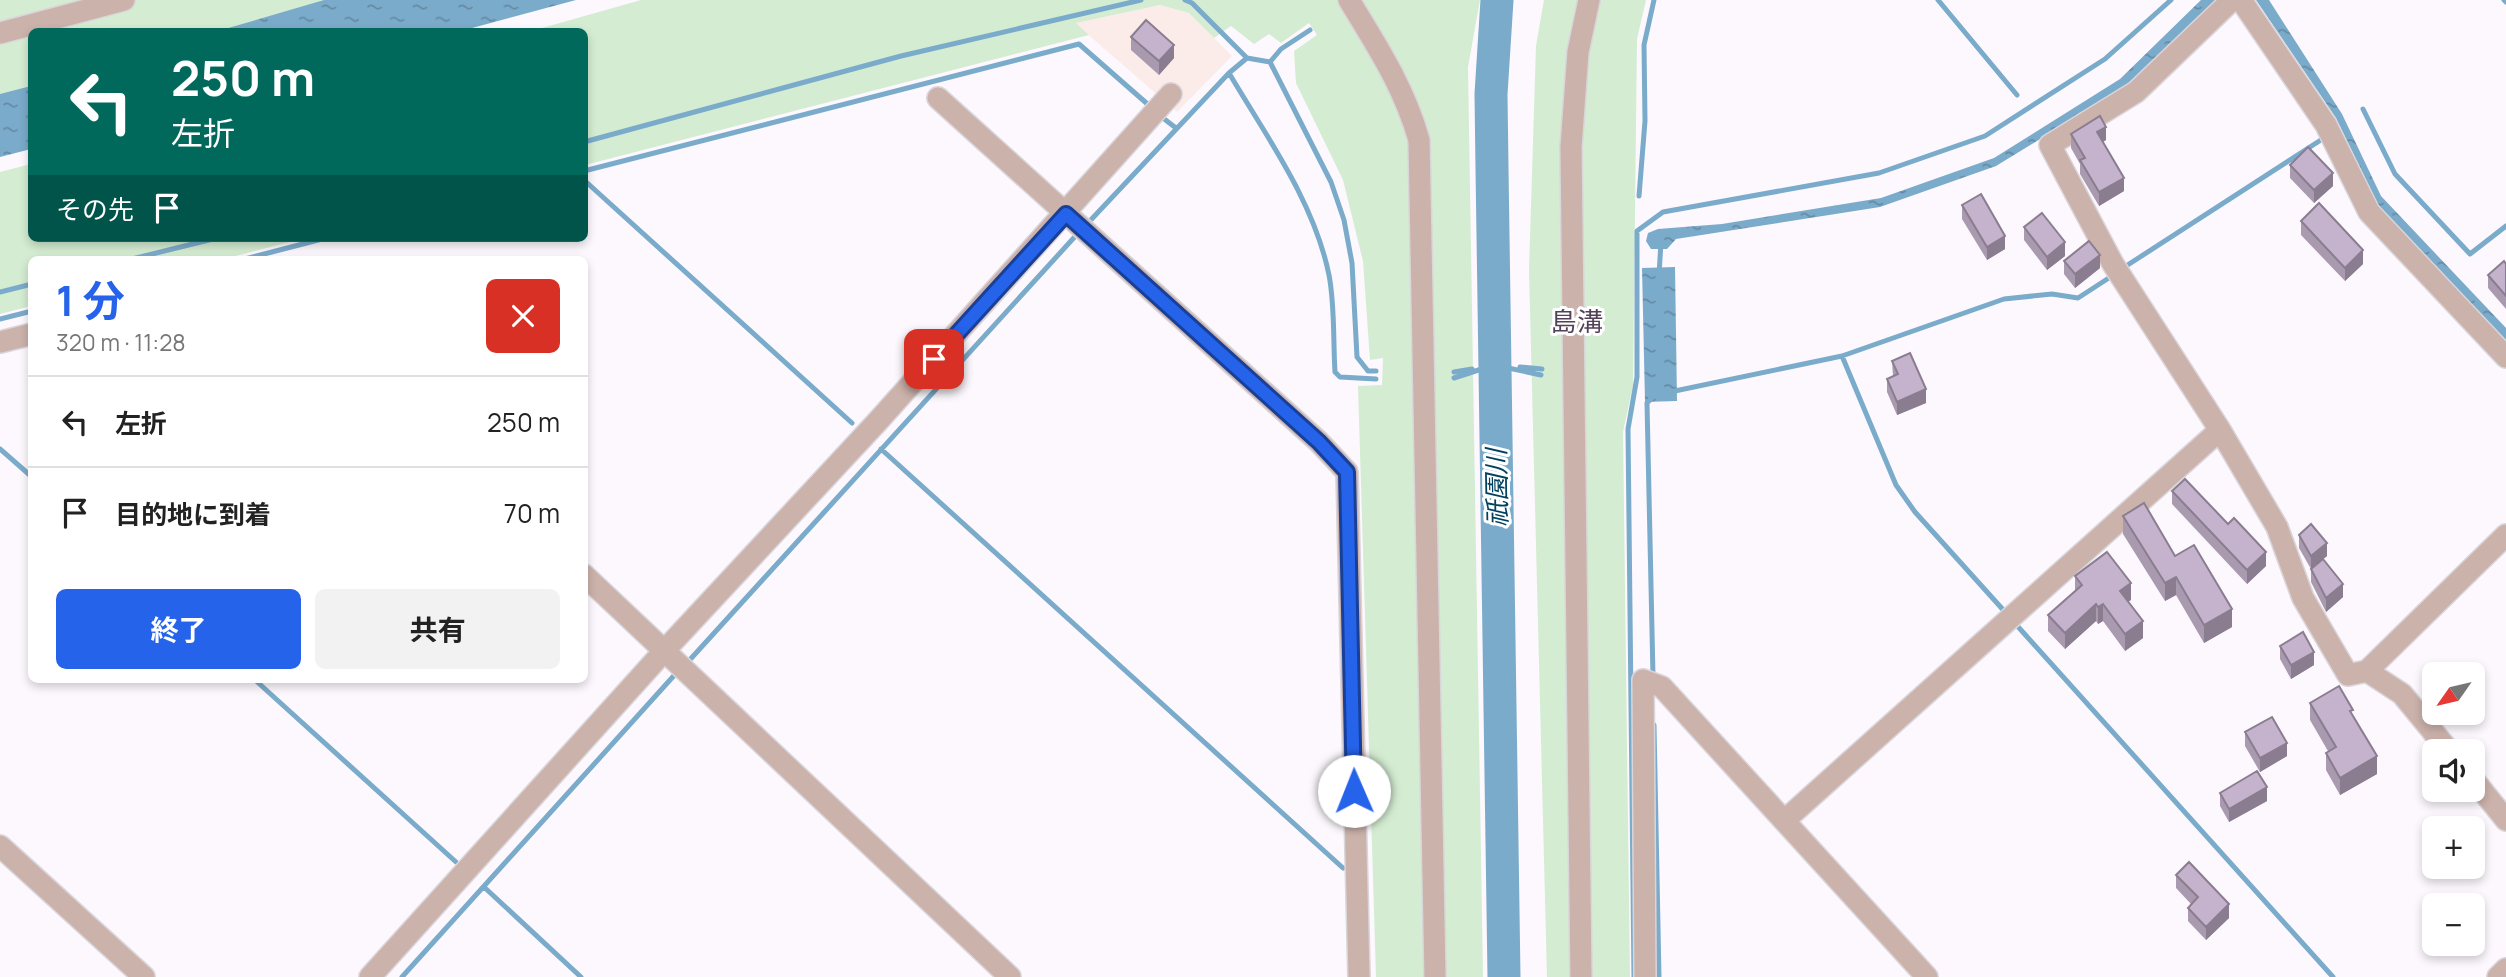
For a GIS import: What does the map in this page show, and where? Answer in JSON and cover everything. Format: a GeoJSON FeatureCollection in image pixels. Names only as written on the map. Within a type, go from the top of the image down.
{"type":"FeatureCollection","features":[{"type":"Feature","properties":{"kind":"street"},"geometry":{"type":"LineString","coordinates":[[0,33],[124,0]]}},
{"type":"Feature","properties":{"kind":"street"},"geometry":{"type":"LineString","coordinates":[[1349,0],[1395,75],[1408,102],[1419,140],[1434,977]]}},
{"type":"Feature","properties":{"kind":"street"},"geometry":{"type":"LineString","coordinates":[[1581,977],[1570,148],[1577,52],[1589,0]]}},
{"type":"Feature","properties":{"kind":"street"},"geometry":{"type":"LineString","coordinates":[[2232,0],[2136,92],[2050,145],[2113,264],[2220,430],[2277,527],[2303,598],[2348,674],[2367,671],[2506,535]]}},
{"type":"Feature","properties":{"kind":"street"},"geometry":{"type":"LineString","coordinates":[[2241,0],[2330,133],[2369,212],[2506,357]]}},
{"type":"Feature","properties":{"kind":"street"},"geometry":{"type":"LineString","coordinates":[[370,977],[665,650],[1066,214],[1171,94]]}},
{"type":"Feature","properties":{"kind":"street"},"geometry":{"type":"LineString","coordinates":[[939,98],[1319,442],[1347,472],[1359,977]]}},
{"type":"Feature","properties":{"kind":"street"},"geometry":{"type":"LineString","coordinates":[[0,342],[28,335]]}},
{"type":"Feature","properties":{"kind":"street"},"geometry":{"type":"LineString","coordinates":[[1785,820],[2220,430]]}},
{"type":"Feature","properties":{"kind":"street"},"geometry":{"type":"LineString","coordinates":[[588,579],[1010,977]]}},
{"type":"Feature","properties":{"kind":"street"},"geometry":{"type":"LineString","coordinates":[[2367,671],[2402,694],[2439,739]]}},
{"type":"Feature","properties":{"kind":"street"},"geometry":{"type":"LineString","coordinates":[[1645,977],[1652,684],[1785,820],[1927,977]]}},
{"type":"Feature","properties":{"kind":"street"},"geometry":{"type":"LineString","coordinates":[[2485,794],[2506,820]]}},
{"type":"Feature","properties":{"kind":"street"},"geometry":{"type":"LineString","coordinates":[[0,846],[144,977]]}},
{"type":"Feature","properties":{"kind":"street"},"geometry":{"type":"LineString","coordinates":[[2498,977],[2506,969]]}},
{"type":"Feature","properties":{"kind":"shaded area"},"geometry":{"type":"Polygon","coordinates":[[[1160,5],[1189,13],[1232,56],[1177,112],[1075,23],[1160,5]]]}},
{"type":"Feature","properties":{"kind":"green space"},"geometry":{"type":"Polygon","coordinates":[[[0,0],[451,0],[357,28],[28,28],[28,102],[0,111],[0,0]]]}},
{"type":"Feature","properties":{"kind":"green space"},"geometry":{"type":"Polygon","coordinates":[[[641,0],[1480,0],[1468,67],[1483,977],[1376,977],[1358,386],[1382,385],[1383,358],[1370,360],[1363,261],[1343,180],[1296,83],[1294,51],[1317,35],[1309,23],[1281,43],[1269,34],[1254,44],[1231,26],[1214,38],[1189,13],[1160,5],[1076,23],[1089,35],[588,164],[588,28],[542,28],[641,0]]]}},
{"type":"Feature","properties":{"kind":"green space"},"geometry":{"type":"Polygon","coordinates":[[[1544,0],[1646,0],[1637,39],[1633,385],[1623,432],[1630,977],[1547,977],[1529,270],[1536,46],[1544,0]]]}},
{"type":"Feature","properties":{"kind":"green space"},"geometry":{"type":"Polygon","coordinates":[[[28,165],[28,242],[290,242],[236,256],[28,256],[28,307],[0,314],[0,172],[28,165]]]}},
{"type":"Feature","properties":{"kind":"water"},"geometry":{"type":"Polygon","coordinates":[[[324,0],[576,0],[472,28],[228,28],[324,0]]]}},
{"type":"Feature","properties":{"kind":"water"},"geometry":{"type":"Polygon","coordinates":[[[2201,0],[2217,0],[2129,85],[1996,166],[1880,207],[1676,239],[1667,249],[1651,249],[1646,241],[1648,233],[1658,229],[1722,224],[1881,198],[1994,158],[2120,79],[2201,0]]]}},
{"type":"Feature","properties":{"kind":"water"},"geometry":{"type":"Polygon","coordinates":[[[2256,0],[2269,0],[2342,114],[2381,196],[2506,328],[2506,346],[2379,207],[2336,118],[2256,0]]]}},
{"type":"Feature","properties":{"kind":"water"},"geometry":{"type":"Polygon","coordinates":[[[28,87],[28,150],[0,157],[0,94],[28,87]]]}},
{"type":"Feature","properties":{"kind":"water"},"geometry":{"type":"Polygon","coordinates":[[[1675,267],[1677,401],[1645,402],[1642,268],[1675,267]]]}},
{"type":"Feature","properties":{"kind":"building"},"geometry":{"type":"Polygon","coordinates":[[[1146,20],[1174,45],[1159,61],[1131,37],[1146,20]]]}},
{"type":"Feature","properties":{"kind":"building"},"geometry":{"type":"Polygon","coordinates":[[[2100,116],[2106,127],[2097,132],[2124,178],[2099,192],[2080,160],[2085,158],[2071,134],[2100,116]]]}},
{"type":"Feature","properties":{"kind":"building"},"geometry":{"type":"Polygon","coordinates":[[[2308,147],[2333,173],[2314,190],[2290,165],[2308,147]]]}},
{"type":"Feature","properties":{"kind":"building"},"geometry":{"type":"Polygon","coordinates":[[[1981,194],[2005,236],[1987,247],[1962,205],[1981,194]]]}},
{"type":"Feature","properties":{"kind":"building"},"geometry":{"type":"Polygon","coordinates":[[[2319,203],[2363,250],[2345,268],[2301,221],[2319,203]]]}},
{"type":"Feature","properties":{"kind":"building"},"geometry":{"type":"Polygon","coordinates":[[[2042,213],[2065,242],[2047,257],[2024,227],[2042,213]]]}},
{"type":"Feature","properties":{"kind":"building"},"geometry":{"type":"Polygon","coordinates":[[[2089,241],[2100,255],[2075,274],[2064,261],[2089,241]]]}},
{"type":"Feature","properties":{"kind":"building"},"geometry":{"type":"Polygon","coordinates":[[[2504,261],[2506,264],[2506,296],[2488,275],[2504,261]]]}},
{"type":"Feature","properties":{"kind":"building"},"geometry":{"type":"Polygon","coordinates":[[[1910,353],[1926,389],[1897,402],[1887,379],[1898,374],[1892,361],[1910,353]]]}},
{"type":"Feature","properties":{"kind":"building"},"geometry":{"type":"Polygon","coordinates":[[[2185,479],[2228,524],[2234,518],[2266,552],[2247,570],[2172,491],[2185,479]]]}},
{"type":"Feature","properties":{"kind":"building"},"geometry":{"type":"Polygon","coordinates":[[[2144,503],[2175,556],[2194,545],[2232,609],[2204,625],[2176,577],[2165,583],[2123,516],[2144,503]]]}},
{"type":"Feature","properties":{"kind":"building"},"geometry":{"type":"Polygon","coordinates":[[[2311,524],[2327,543],[2311,556],[2299,535],[2311,524]]]}},
{"type":"Feature","properties":{"kind":"building"},"geometry":{"type":"Polygon","coordinates":[[[2107,552],[2131,583],[2120,591],[2143,621],[2125,634],[2103,604],[2098,607],[2096,604],[2065,633],[2048,615],[2082,585],[2075,576],[2107,552]]]}},
{"type":"Feature","properties":{"kind":"building"},"geometry":{"type":"Polygon","coordinates":[[[2323,559],[2343,584],[2326,598],[2311,569],[2323,559]]]}},
{"type":"Feature","properties":{"kind":"building"},"geometry":{"type":"Polygon","coordinates":[[[2303,632],[2314,652],[2291,665],[2280,646],[2303,632]]]}},
{"type":"Feature","properties":{"kind":"building"},"geometry":{"type":"Polygon","coordinates":[[[2339,686],[2353,710],[2350,711],[2377,756],[2340,778],[2326,753],[2336,747],[2310,703],[2339,686]]]}},
{"type":"Feature","properties":{"kind":"building"},"geometry":{"type":"Polygon","coordinates":[[[2272,717],[2287,743],[2260,758],[2245,732],[2272,717]]]}},
{"type":"Feature","properties":{"kind":"building"},"geometry":{"type":"Polygon","coordinates":[[[2257,771],[2267,787],[2229,809],[2220,793],[2257,771]]]}},
{"type":"Feature","properties":{"kind":"building"},"geometry":{"type":"Polygon","coordinates":[[[2189,862],[2229,904],[2206,927],[2188,908],[2198,897],[2176,875],[2189,862]]]}},
{"type":"Feature","properties":{"kind":"waterway"},"geometry":{"type":"LineString","coordinates":[[588,141],[901,56],[1141,0]]}},
{"type":"Feature","properties":{"kind":"waterway"},"geometry":{"type":"LineString","coordinates":[[1185,0],[1192,3],[1247,58],[1270,62]]}},
{"type":"Feature","properties":{"kind":"waterway","name":"祇園川"},"geometry":{"type":"LineString","coordinates":[[1497,0],[1491,94],[1504,977]]}},
{"type":"Feature","properties":{"kind":"waterway"},"geometry":{"type":"LineString","coordinates":[[1639,196],[1645,121],[1644,45],[1654,0]]}},
{"type":"Feature","properties":{"kind":"waterway"},"geometry":{"type":"LineString","coordinates":[[1938,0],[2017,95]]}},
{"type":"Feature","properties":{"kind":"waterway"},"geometry":{"type":"LineString","coordinates":[[1634,977],[1628,429],[1637,377],[1637,231],[1663,212],[1879,173],[1985,136],[2105,59],[2171,0]]}},
{"type":"Feature","properties":{"kind":"waterway"},"geometry":{"type":"LineString","coordinates":[[1270,62],[1281,49],[1310,30]]}},
{"type":"Feature","properties":{"kind":"waterway"},"geometry":{"type":"LineString","coordinates":[[588,170],[1079,44],[1152,108]]}},
{"type":"Feature","properties":{"kind":"waterway"},"geometry":{"type":"LineString","coordinates":[[1229,73],[1247,58]]}},
{"type":"Feature","properties":{"kind":"waterway"},"geometry":{"type":"LineString","coordinates":[[1270,62],[1331,182],[1344,220],[1352,263],[1357,357],[1368,371],[1376,371]]}},
{"type":"Feature","properties":{"kind":"waterway"},"geometry":{"type":"LineString","coordinates":[[1087,224],[1229,73],[1301,195],[1322,248],[1332,299],[1335,372],[1340,377],[1376,379]]}},
{"type":"Feature","properties":{"kind":"waterway"},"geometry":{"type":"LineString","coordinates":[[2363,109],[2395,174],[2470,254],[2506,226]]}},
{"type":"Feature","properties":{"kind":"waterway"},"geometry":{"type":"LineString","coordinates":[[1159,115],[1176,128]]}},
{"type":"Feature","properties":{"kind":"waterway"},"geometry":{"type":"LineString","coordinates":[[2123,268],[2327,136]]}},
{"type":"Feature","properties":{"kind":"waterway"},"geometry":{"type":"LineString","coordinates":[[588,184],[852,423]]}},
{"type":"Feature","properties":{"kind":"waterway"},"geometry":{"type":"LineString","coordinates":[[686,664],[1080,231]]}},
{"type":"Feature","properties":{"kind":"waterway"},"geometry":{"type":"LineString","coordinates":[[144,256],[201,242]]}},
{"type":"Feature","properties":{"kind":"waterway"},"geometry":{"type":"LineString","coordinates":[[257,256],[311,242]]}},
{"type":"Feature","properties":{"kind":"waterway"},"geometry":{"type":"LineString","coordinates":[[1659,275],[1661,242]]}},
{"type":"Feature","properties":{"kind":"waterway"},"geometry":{"type":"LineString","coordinates":[[1670,392],[1842,356],[2004,299],[2052,294],[2078,298],[2115,274]]}},
{"type":"Feature","properties":{"kind":"waterway"},"geometry":{"type":"LineString","coordinates":[[0,292],[28,285]]}},
{"type":"Feature","properties":{"kind":"waterway"},"geometry":{"type":"LineString","coordinates":[[0,319],[28,312]]}},
{"type":"Feature","properties":{"kind":"waterway"},"geometry":{"type":"LineString","coordinates":[[1842,356],[1896,485],[1915,512],[2006,613]]}},
{"type":"Feature","properties":{"kind":"waterway","name":"祇園川"},"geometry":{"type":"LineString","coordinates":[[1454,378],[1494,365],[1541,375]]}},
{"type":"Feature","properties":{"kind":"waterway"},"geometry":{"type":"LineString","coordinates":[[1520,367],[1542,369]]}},
{"type":"Feature","properties":{"kind":"waterway"},"geometry":{"type":"LineString","coordinates":[[1454,372],[1472,369]]}},
{"type":"Feature","properties":{"kind":"waterway"},"geometry":{"type":"LineString","coordinates":[[1652,398],[1647,403],[1653,676]]}},
{"type":"Feature","properties":{"kind":"waterway"},"geometry":{"type":"LineString","coordinates":[[0,449],[28,474]]}},
{"type":"Feature","properties":{"kind":"waterway"},"geometry":{"type":"LineString","coordinates":[[881,449],[1343,868]]}},
{"type":"Feature","properties":{"kind":"waterway"},"geometry":{"type":"LineString","coordinates":[[2012,620],[2333,977]]}},
{"type":"Feature","properties":{"kind":"waterway"},"geometry":{"type":"LineString","coordinates":[[402,977],[679,670]]}},
{"type":"Feature","properties":{"kind":"waterway"},"geometry":{"type":"LineString","coordinates":[[258,683],[456,862]]}},
{"type":"Feature","properties":{"kind":"waterway"},"geometry":{"type":"LineString","coordinates":[[1654,725],[1659,977]]}},
{"type":"Feature","properties":{"kind":"waterway"},"geometry":{"type":"LineString","coordinates":[[484,887],[581,977]]}},
{"type":"Feature","properties":{"kind":"district","name":"島溝"},"geometry":{"type":"Point","coordinates":[1577,322]}},
{"type":"Feature","properties":{"kind":"route"},"geometry":{"type":"LineString","coordinates":[[934,359],[1066,214],[1319,442],[1347,472],[1354,791]]}}]}
